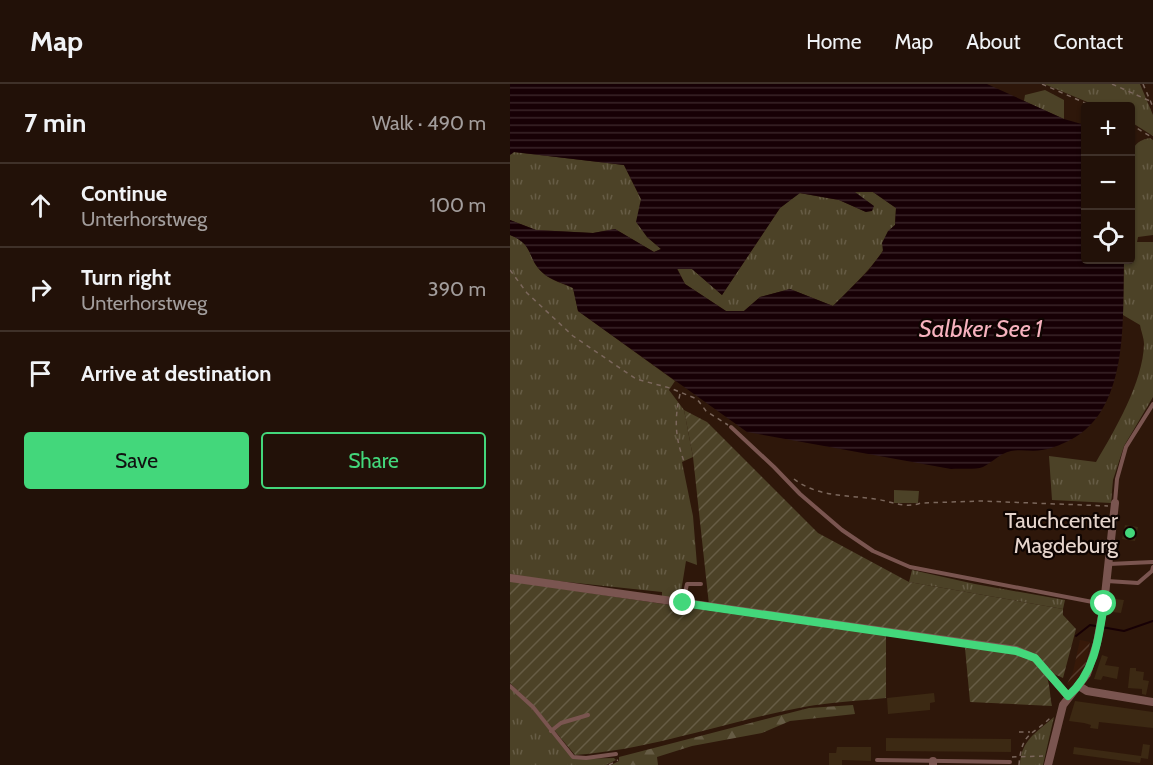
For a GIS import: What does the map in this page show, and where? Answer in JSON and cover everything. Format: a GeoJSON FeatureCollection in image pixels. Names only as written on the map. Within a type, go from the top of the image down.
{"type":"FeatureCollection","features":[{"type":"Feature","properties":{"kind":"street"},"geometry":{"type":"LineString","coordinates":[[1048,765],[1061,710],[1068,696],[1079,686],[1091,666],[1100,631],[1115,504]]}},
{"type":"Feature","properties":{"kind":"street"},"geometry":{"type":"LineString","coordinates":[[510,578],[1016,651],[1035,658],[1068,696]]}},
{"type":"Feature","properties":{"kind":"street"},"geometry":{"type":"LineString","coordinates":[[1079,686],[1087,691],[1153,702]]}},
{"type":"Feature","properties":{"kind":"lane"},"geometry":{"type":"LineString","coordinates":[[1115,504],[1117,479],[1126,447],[1153,404]]}},
{"type":"Feature","properties":{"kind":"lane"},"geometry":{"type":"LineString","coordinates":[[731,427],[816,508],[842,530],[873,550],[910,567],[1104,604]]}},
{"type":"Feature","properties":{"kind":"lane"},"geometry":{"type":"LineString","coordinates":[[1108,564],[1153,562]]}},
{"type":"Feature","properties":{"kind":"lane"},"geometry":{"type":"LineString","coordinates":[[1107,581],[1138,583],[1152,571],[1153,567]]}},
{"type":"Feature","properties":{"kind":"lane"},"geometry":{"type":"LineString","coordinates":[[683,603],[687,584],[701,584]]}},
{"type":"Feature","properties":{"kind":"lane"},"geometry":{"type":"LineString","coordinates":[[510,686],[533,706],[573,757],[586,758],[616,754]]}},
{"type":"Feature","properties":{"kind":"lane"},"geometry":{"type":"LineString","coordinates":[[551,730],[561,723],[588,715]]}},
{"type":"Feature","properties":{"kind":"lane"},"geometry":{"type":"LineString","coordinates":[[877,760],[933,763],[1010,762]]}},
{"type":"Feature","properties":{"kind":"path"},"geometry":{"type":"LineString","coordinates":[[1042,84],[1083,102]]}},
{"type":"Feature","properties":{"kind":"path"},"geometry":{"type":"LineString","coordinates":[[1112,84],[1150,101]]}},
{"type":"Feature","properties":{"kind":"path"},"geometry":{"type":"LineString","coordinates":[[1143,84],[1153,107]]}},
{"type":"Feature","properties":{"kind":"path"},"geometry":{"type":"LineString","coordinates":[[1135,127],[1153,138]]}},
{"type":"Feature","properties":{"kind":"path"},"geometry":{"type":"LineString","coordinates":[[510,270],[527,293],[573,336],[636,379],[697,399],[705,411],[731,427]]}},
{"type":"Feature","properties":{"kind":"path"},"geometry":{"type":"LineString","coordinates":[[681,393],[675,415],[678,445],[685,464]]}},
{"type":"Feature","properties":{"kind":"path"},"geometry":{"type":"LineString","coordinates":[[794,479],[802,485],[829,495],[878,499],[913,506],[921,503],[981,501],[1115,504]]}},
{"type":"Feature","properties":{"kind":"path"},"geometry":{"type":"LineString","coordinates":[[1019,765],[1022,745],[1031,732],[1045,724],[1054,715]]}},
{"type":"Feature","properties":{"kind":"path"},"geometry":{"type":"LineString","coordinates":[[1019,732],[1031,732]]}},
{"type":"Feature","properties":{"kind":"path"},"geometry":{"type":"LineString","coordinates":[[609,765],[618,760],[616,754]]}},
{"type":"Feature","properties":{"kind":"shaded area"},"geometry":{"type":"Polygon","coordinates":[[[1080,640],[1090,642],[1085,667],[1073,687],[1067,684],[1073,672],[1080,640]]]}},
{"type":"Feature","properties":{"kind":"green space"},"geometry":{"type":"Polygon","coordinates":[[[1044,84],[1140,84],[1153,115],[1153,136],[1135,125],[1135,102],[1087,102],[1044,84]]]}},
{"type":"Feature","properties":{"kind":"green space"},"geometry":{"type":"Polygon","coordinates":[[[1045,90],[1064,100],[1064,119],[1024,101],[1025,95],[1045,90]]]}},
{"type":"Feature","properties":{"kind":"green space"},"geometry":{"type":"Polygon","coordinates":[[[1150,138],[1153,140],[1153,235],[1138,237],[1137,242],[1153,242],[1153,397],[1124,446],[1113,480],[1111,503],[1052,500],[1049,456],[1096,462],[1127,405],[1139,374],[1144,342],[1140,325],[1123,315],[1124,264],[1135,264],[1135,146],[1150,138]]]}},
{"type":"Feature","properties":{"kind":"green space"},"geometry":{"type":"Polygon","coordinates":[[[514,152],[624,165],[641,199],[647,237],[661,249],[654,252],[615,229],[593,233],[536,230],[510,220],[510,155],[514,152]]]}},
{"type":"Feature","properties":{"kind":"green space"},"geometry":{"type":"Polygon","coordinates":[[[854,191],[873,192],[896,208],[895,225],[889,232],[881,254],[833,306],[790,289],[760,297],[744,311],[726,311],[685,284],[677,268],[692,269],[722,295],[780,208],[799,193],[839,200],[866,212],[854,191]]]}},
{"type":"Feature","properties":{"kind":"green space"},"geometry":{"type":"Polygon","coordinates":[[[510,235],[524,243],[534,262],[546,275],[573,288],[578,311],[675,381],[669,390],[684,410],[693,457],[682,462],[693,516],[697,565],[686,561],[680,598],[662,598],[662,592],[510,576],[510,235]]]}},
{"type":"Feature","properties":{"kind":"green space"},"geometry":{"type":"Polygon","coordinates":[[[684,410],[707,422],[818,533],[909,582],[1063,609],[1063,615],[1076,629],[1063,678],[1054,674],[1036,654],[1019,648],[709,605],[693,457],[684,410]]]}},
{"type":"Feature","properties":{"kind":"green space"},"geometry":{"type":"Polygon","coordinates":[[[894,490],[919,491],[918,503],[894,503],[894,490]]]}},
{"type":"Feature","properties":{"kind":"green space"},"geometry":{"type":"Polygon","coordinates":[[[912,570],[1065,600],[1063,609],[909,582],[912,570]]]}},
{"type":"Feature","properties":{"kind":"green space"},"geometry":{"type":"Polygon","coordinates":[[[510,581],[886,635],[886,698],[804,707],[662,741],[575,755],[534,706],[510,683],[510,581]]]}},
{"type":"Feature","properties":{"kind":"green space"},"geometry":{"type":"Polygon","coordinates":[[[965,648],[1011,653],[1033,661],[1047,677],[1052,706],[970,702],[965,648]]]}},
{"type":"Feature","properties":{"kind":"green space"},"geometry":{"type":"Polygon","coordinates":[[[510,688],[529,705],[573,759],[614,758],[616,760],[606,765],[510,765],[510,688]]]}},
{"type":"Feature","properties":{"kind":"green space"},"geometry":{"type":"Polygon","coordinates":[[[853,705],[855,714],[790,721],[762,733],[692,746],[657,757],[658,765],[611,765],[619,761],[619,757],[809,708],[853,705]]]}},
{"type":"Feature","properties":{"kind":"green space"},"geometry":{"type":"Polygon","coordinates":[[[1054,717],[1043,765],[1020,765],[1026,743],[1054,717]]]}},
{"type":"Feature","properties":{"kind":"water","name":"Salbker See 1"},"geometry":{"type":"Polygon","coordinates":[[[510,84],[987,84],[1064,119],[1081,124],[1081,264],[1124,264],[1122,336],[1112,388],[1101,411],[1086,430],[1064,443],[1042,450],[1011,451],[983,467],[976,468],[951,469],[747,432],[578,311],[573,288],[543,273],[534,262],[527,247],[510,235],[510,220],[536,230],[593,233],[615,229],[654,252],[661,249],[647,237],[636,222],[641,199],[624,165],[514,152],[510,155],[510,84]],[[855,192],[874,206],[872,211],[866,212],[839,200],[800,193],[780,208],[722,295],[692,269],[677,269],[685,284],[726,311],[744,311],[760,297],[790,289],[833,306],[868,271],[883,251],[882,243],[888,231],[895,225],[896,208],[873,192],[855,192]]]}},
{"type":"Feature","properties":{"kind":"building","name":"Tauchcenter Magdeburg"},"geometry":{"type":"Polygon","coordinates":[[[1125,525],[1138,527],[1135,541],[1122,539],[1125,525]]]}},
{"type":"Feature","properties":{"kind":"building"},"geometry":{"type":"Polygon","coordinates":[[[1115,599],[1124,600],[1121,613],[1112,612],[1115,599]]]}},
{"type":"Feature","properties":{"kind":"building"},"geometry":{"type":"Polygon","coordinates":[[[1102,655],[1108,657],[1105,665],[1119,667],[1117,679],[1103,676],[1101,680],[1094,679],[1102,655]]]}},
{"type":"Feature","properties":{"kind":"building"},"geometry":{"type":"Polygon","coordinates":[[[1130,668],[1144,672],[1143,680],[1149,681],[1146,695],[1142,694],[1142,689],[1128,688],[1130,668]]]}},
{"type":"Feature","properties":{"kind":"building"},"geometry":{"type":"Polygon","coordinates":[[[934,693],[935,702],[930,703],[930,710],[888,714],[887,698],[934,693]]]}},
{"type":"Feature","properties":{"kind":"building"},"geometry":{"type":"Polygon","coordinates":[[[1075,701],[1153,712],[1153,728],[1099,722],[1098,729],[1090,728],[1091,725],[1084,723],[1069,721],[1075,701]]]}},
{"type":"Feature","properties":{"kind":"building"},"geometry":{"type":"Polygon","coordinates":[[[886,738],[1011,739],[1011,752],[886,751],[886,738]]]}},
{"type":"Feature","properties":{"kind":"building"},"geometry":{"type":"Polygon","coordinates":[[[1143,744],[1150,745],[1148,759],[1141,758],[1140,763],[1073,754],[1074,747],[1141,756],[1143,744]]]}},
{"type":"Feature","properties":{"kind":"building"},"geometry":{"type":"Polygon","coordinates":[[[837,747],[871,747],[871,761],[842,760],[842,765],[829,765],[829,753],[836,753],[837,747]]]}},
{"type":"Feature","properties":{"kind":"waterway"},"geometry":{"type":"LineString","coordinates":[[1076,636],[1090,625],[1124,631],[1153,621]]}},
{"type":"Feature","properties":{"kind":"place","name":"Tauchcenter Magdeburg"},"geometry":{"type":"Point","coordinates":[1130,533]}},
{"type":"Feature","properties":{"kind":"route"},"geometry":{"type":"LineString","coordinates":[[683,603],[1016,651],[1035,658],[1068,696],[1083,681],[1091,666],[1104,604]]}}]}
